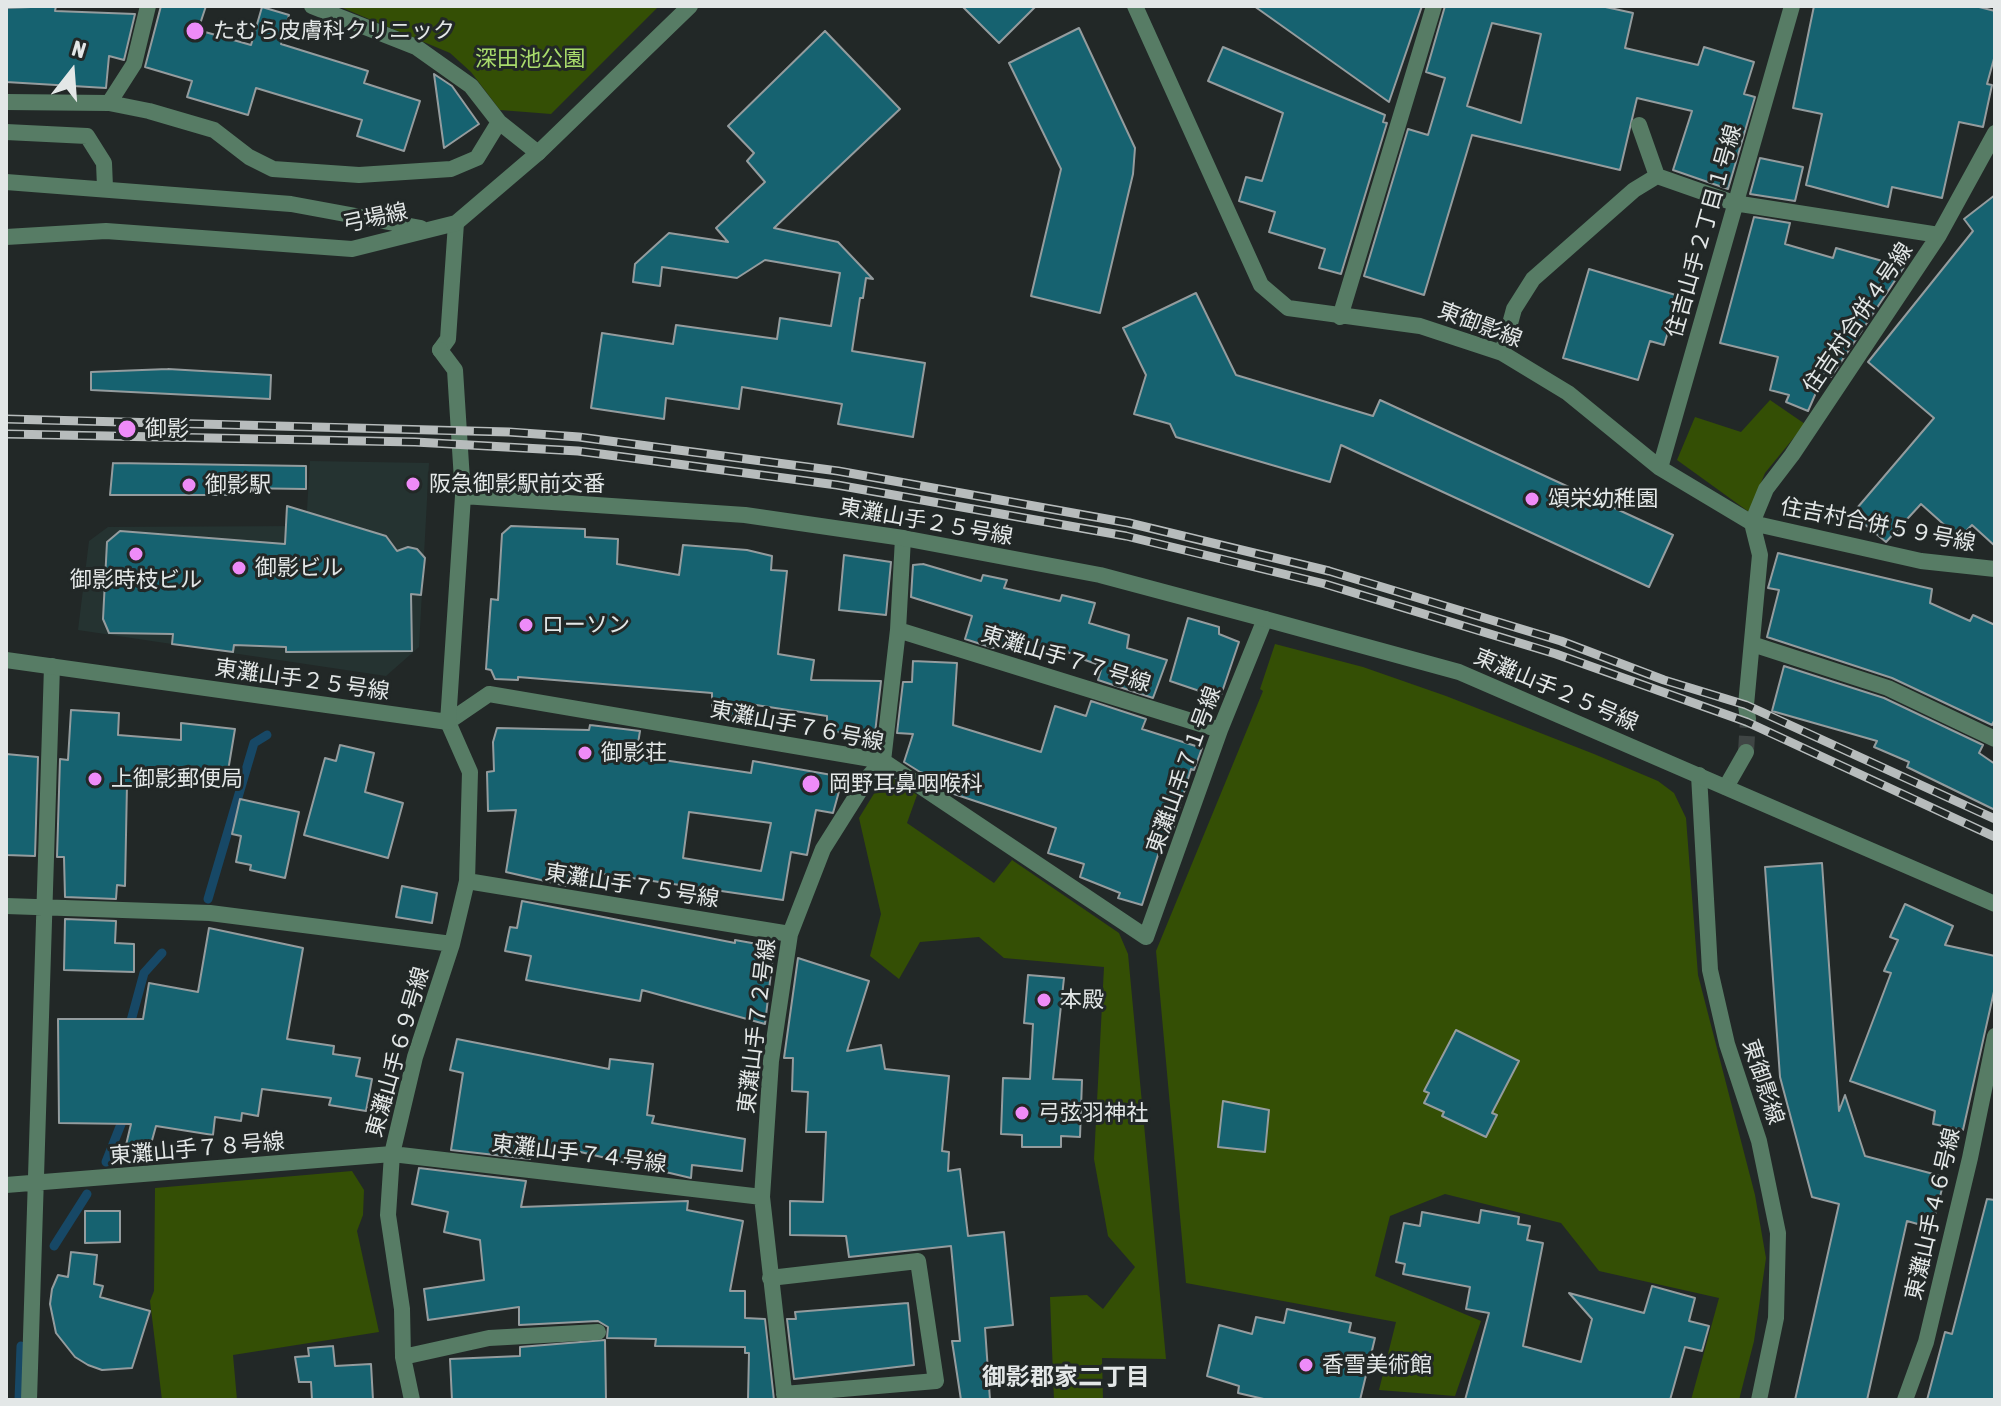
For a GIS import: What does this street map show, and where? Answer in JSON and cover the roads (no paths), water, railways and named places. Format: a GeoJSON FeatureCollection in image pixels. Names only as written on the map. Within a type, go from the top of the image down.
{"type":"FeatureCollection","features":[{"type":"Feature","properties":{"kind":"street"},"geometry":{"type":"LineString","coordinates":[[109,103],[134,64],[148,6]]}},
{"type":"Feature","properties":{"kind":"street"},"geometry":{"type":"LineString","coordinates":[[312,6],[416,47],[471,86],[499,122],[538,153]]}},
{"type":"Feature","properties":{"kind":"street"},"geometry":{"type":"LineString","coordinates":[[426,229],[456,223],[538,153],[690,6]]}},
{"type":"Feature","properties":{"kind":"street","name":"東御影線"},"geometry":{"type":"LineString","coordinates":[[1135,6],[1261,285],[1288,308],[1420,326],[1502,353],[1568,393],[1660,468],[1752,523]]}},
{"type":"Feature","properties":{"kind":"street"},"geometry":{"type":"LineString","coordinates":[[1340,317],[1434,6]]}},
{"type":"Feature","properties":{"kind":"street","name":"住吉山手２丁目１号線"},"geometry":{"type":"LineString","coordinates":[[1660,468],[1792,6]]}},
{"type":"Feature","properties":{"kind":"street"},"geometry":{"type":"LineString","coordinates":[[6,102],[109,103],[149,111],[214,130],[249,157],[273,169],[359,175],[451,169],[477,158],[499,122]]}},
{"type":"Feature","properties":{"kind":"street"},"geometry":{"type":"LineString","coordinates":[[1639,125],[1657,176]]}},
{"type":"Feature","properties":{"kind":"street"},"geometry":{"type":"LineString","coordinates":[[6,132],[87,136],[104,163],[105,187]]}},
{"type":"Feature","properties":{"kind":"street","name":"住吉村合併４号線"},"geometry":{"type":"LineString","coordinates":[[1752,523],[1766,489],[1939,235],[1995,133]]}},
{"type":"Feature","properties":{"kind":"street"},"geometry":{"type":"LineString","coordinates":[[1657,176],[1734,203],[1939,235]]}},
{"type":"Feature","properties":{"kind":"street"},"geometry":{"type":"LineString","coordinates":[[1502,353],[1514,309],[1533,279],[1634,190],[1657,176]]}},
{"type":"Feature","properties":{"kind":"street","name":"弓場線"},"geometry":{"type":"LineString","coordinates":[[6,182],[105,187],[291,204],[426,229]]}},
{"type":"Feature","properties":{"kind":"street"},"geometry":{"type":"LineString","coordinates":[[448,722],[463,496],[455,370],[440,350],[448,339],[456,223]]}},
{"type":"Feature","properties":{"kind":"street","name":"弓場線"},"geometry":{"type":"LineString","coordinates":[[6,237],[106,231],[352,249],[426,229]]}},
{"type":"Feature","properties":{"kind":"street","name":"東灘山手２５号線"},"geometry":{"type":"LineString","coordinates":[[463,496],[745,515],[903,538],[1100,575],[1459,672],[1995,904]]}},
{"type":"Feature","properties":{"kind":"street"},"geometry":{"type":"LineString","coordinates":[[1748,719],[1760,555],[1752,523]]}},
{"type":"Feature","properties":{"kind":"street","name":"住吉村合併５９号線"},"geometry":{"type":"LineString","coordinates":[[1752,523],[1921,561],[1995,569]]}},
{"type":"Feature","properties":{"kind":"street"},"geometry":{"type":"LineString","coordinates":[[883,761],[898,630],[903,538]]}},
{"type":"Feature","properties":{"kind":"street","name":"東灘山手７１号線"},"geometry":{"type":"LineString","coordinates":[[1146,937],[1220,730],[1265,619]]}},
{"type":"Feature","properties":{"kind":"street","name":"東灘山手７７号線"},"geometry":{"type":"LineString","coordinates":[[898,630],[1220,730]]}},
{"type":"Feature","properties":{"kind":"street"},"geometry":{"type":"LineString","coordinates":[[1752,644],[1888,688],[1995,739]]}},
{"type":"Feature","properties":{"kind":"street","name":"東灘山手２５号線"},"geometry":{"type":"LineString","coordinates":[[6,660],[448,722]]}},
{"type":"Feature","properties":{"kind":"street"},"geometry":{"type":"LineString","coordinates":[[29,1400],[52,666]]}},
{"type":"Feature","properties":{"kind":"street","name":"東灘山手７６号線"},"geometry":{"type":"LineString","coordinates":[[448,722],[489,694],[883,761],[1146,937]]}},
{"type":"Feature","properties":{"kind":"street","name":"東灘山手６９号線"},"geometry":{"type":"LineString","coordinates":[[412,1400],[403,1357],[402,1309],[388,1215],[392,1154],[415,1057],[452,944],[467,881],[470,772],[448,722]]}},
{"type":"Feature","properties":{"kind":"street"},"geometry":{"type":"LineString","coordinates":[[1726,787],[1746,752]]}},
{"type":"Feature","properties":{"kind":"street","name":"東灘山手７２号線"},"geometry":{"type":"LineString","coordinates":[[785,1397],[762,1197],[771,1061],[790,934],[823,849],[869,776],[883,761]]}},
{"type":"Feature","properties":{"kind":"street","name":"東御影線"},"geometry":{"type":"LineString","coordinates":[[1699,775],[1710,970],[1727,1044],[1759,1141],[1778,1233],[1776,1318],[1759,1400]]}},
{"type":"Feature","properties":{"kind":"street","name":"東灘山手７５号線"},"geometry":{"type":"LineString","coordinates":[[467,881],[790,934]]}},
{"type":"Feature","properties":{"kind":"street"},"geometry":{"type":"LineString","coordinates":[[6,906],[210,913],[452,944]]}},
{"type":"Feature","properties":{"kind":"street","name":"東灘山手４６号線"},"geometry":{"type":"LineString","coordinates":[[1905,1400],[1926,1342],[1970,1158],[1995,1036]]}},
{"type":"Feature","properties":{"kind":"street","name":"東灘山手７８号線"},"geometry":{"type":"LineString","coordinates":[[6,1185],[36,1185],[392,1154]]}},
{"type":"Feature","properties":{"kind":"street","name":"東灘山手７４号線"},"geometry":{"type":"LineString","coordinates":[[392,1154],[762,1197]]}},
{"type":"Feature","properties":{"kind":"street"},"geometry":{"type":"LineString","coordinates":[[770,1278],[918,1261],[936,1381],[785,1397]]}},
{"type":"Feature","properties":{"kind":"street"},"geometry":{"type":"LineString","coordinates":[[403,1357],[489,1338],[598,1332]]}},
{"type":"Feature","properties":{"kind":"waterway"},"geometry":{"type":"LineString","coordinates":[[208,899],[254,743],[267,735]]}},
{"type":"Feature","properties":{"kind":"waterway"},"geometry":{"type":"LineString","coordinates":[[129,1028],[144,973],[162,953]]}},
{"type":"Feature","properties":{"kind":"waterway"},"geometry":{"type":"LineString","coordinates":[[106,1162],[125,1114]]}},
{"type":"Feature","properties":{"kind":"waterway"},"geometry":{"type":"LineString","coordinates":[[54,1246],[87,1194]]}},
{"type":"Feature","properties":{"kind":"waterway"},"geometry":{"type":"LineString","coordinates":[[19,1400],[21,1346]]}},
{"type":"Feature","properties":{"kind":"tunnel"},"geometry":{"type":"LineString","coordinates":[[1746,752],[1748,719]]}},
{"type":"Feature","properties":{"kind":"railway"},"geometry":{"type":"LineString","coordinates":[[6,419],[509,432],[579,437],[838,471],[1129,523],[1329,571],[1561,641],[1664,680],[1746,705],[1995,819]]}},
{"type":"Feature","properties":{"kind":"railway"},"geometry":{"type":"LineString","coordinates":[[6,434],[415,442],[578,451],[837,485],[1126,536],[1325,584],[1556,654],[1747,722],[1995,837]]}},
{"type":"Feature","properties":{"kind":"place","name":"たむら皮膚科クリニック"},"geometry":{"type":"Point","coordinates":[195,31]}},
{"type":"Feature","properties":{"kind":"place","name":"御影"},"geometry":{"type":"Point","coordinates":[127,429]}},
{"type":"Feature","properties":{"kind":"place","name":"阪急御影駅前交番"},"geometry":{"type":"Point","coordinates":[413,484]}},
{"type":"Feature","properties":{"kind":"place","name":"御影駅"},"geometry":{"type":"Point","coordinates":[189,485]}},
{"type":"Feature","properties":{"kind":"place","name":"頌栄幼稚園"},"geometry":{"type":"Point","coordinates":[1532,499]}},
{"type":"Feature","properties":{"kind":"place","name":"御影時枝ビル"},"geometry":{"type":"Point","coordinates":[136,554]}},
{"type":"Feature","properties":{"kind":"place","name":"御影ビル"},"geometry":{"type":"Point","coordinates":[239,568]}},
{"type":"Feature","properties":{"kind":"place","name":"ローソン"},"geometry":{"type":"Point","coordinates":[526,625]}},
{"type":"Feature","properties":{"kind":"place","name":"御影荘"},"geometry":{"type":"Point","coordinates":[585,753]}},
{"type":"Feature","properties":{"kind":"place","name":"上御影郵便局"},"geometry":{"type":"Point","coordinates":[95,779]}},
{"type":"Feature","properties":{"kind":"place","name":"岡野耳鼻咽喉科"},"geometry":{"type":"Point","coordinates":[811,784]}},
{"type":"Feature","properties":{"kind":"place","name":"本殿"},"geometry":{"type":"Point","coordinates":[1044,1000]}},
{"type":"Feature","properties":{"kind":"place","name":"弓弦羽神社"},"geometry":{"type":"Point","coordinates":[1022,1113]}},
{"type":"Feature","properties":{"kind":"place","name":"香雪美術館"},"geometry":{"type":"Point","coordinates":[1306,1365]}},
{"type":"Feature","properties":{"kind":"district","name":"御影郡家二丁目"},"geometry":{"type":"Point","coordinates":[1066,1377]}},
{"type":"Feature","properties":{"kind":"park label","name":"深田池公園"},"geometry":{"type":"Point","coordinates":[530,59]}}]}
